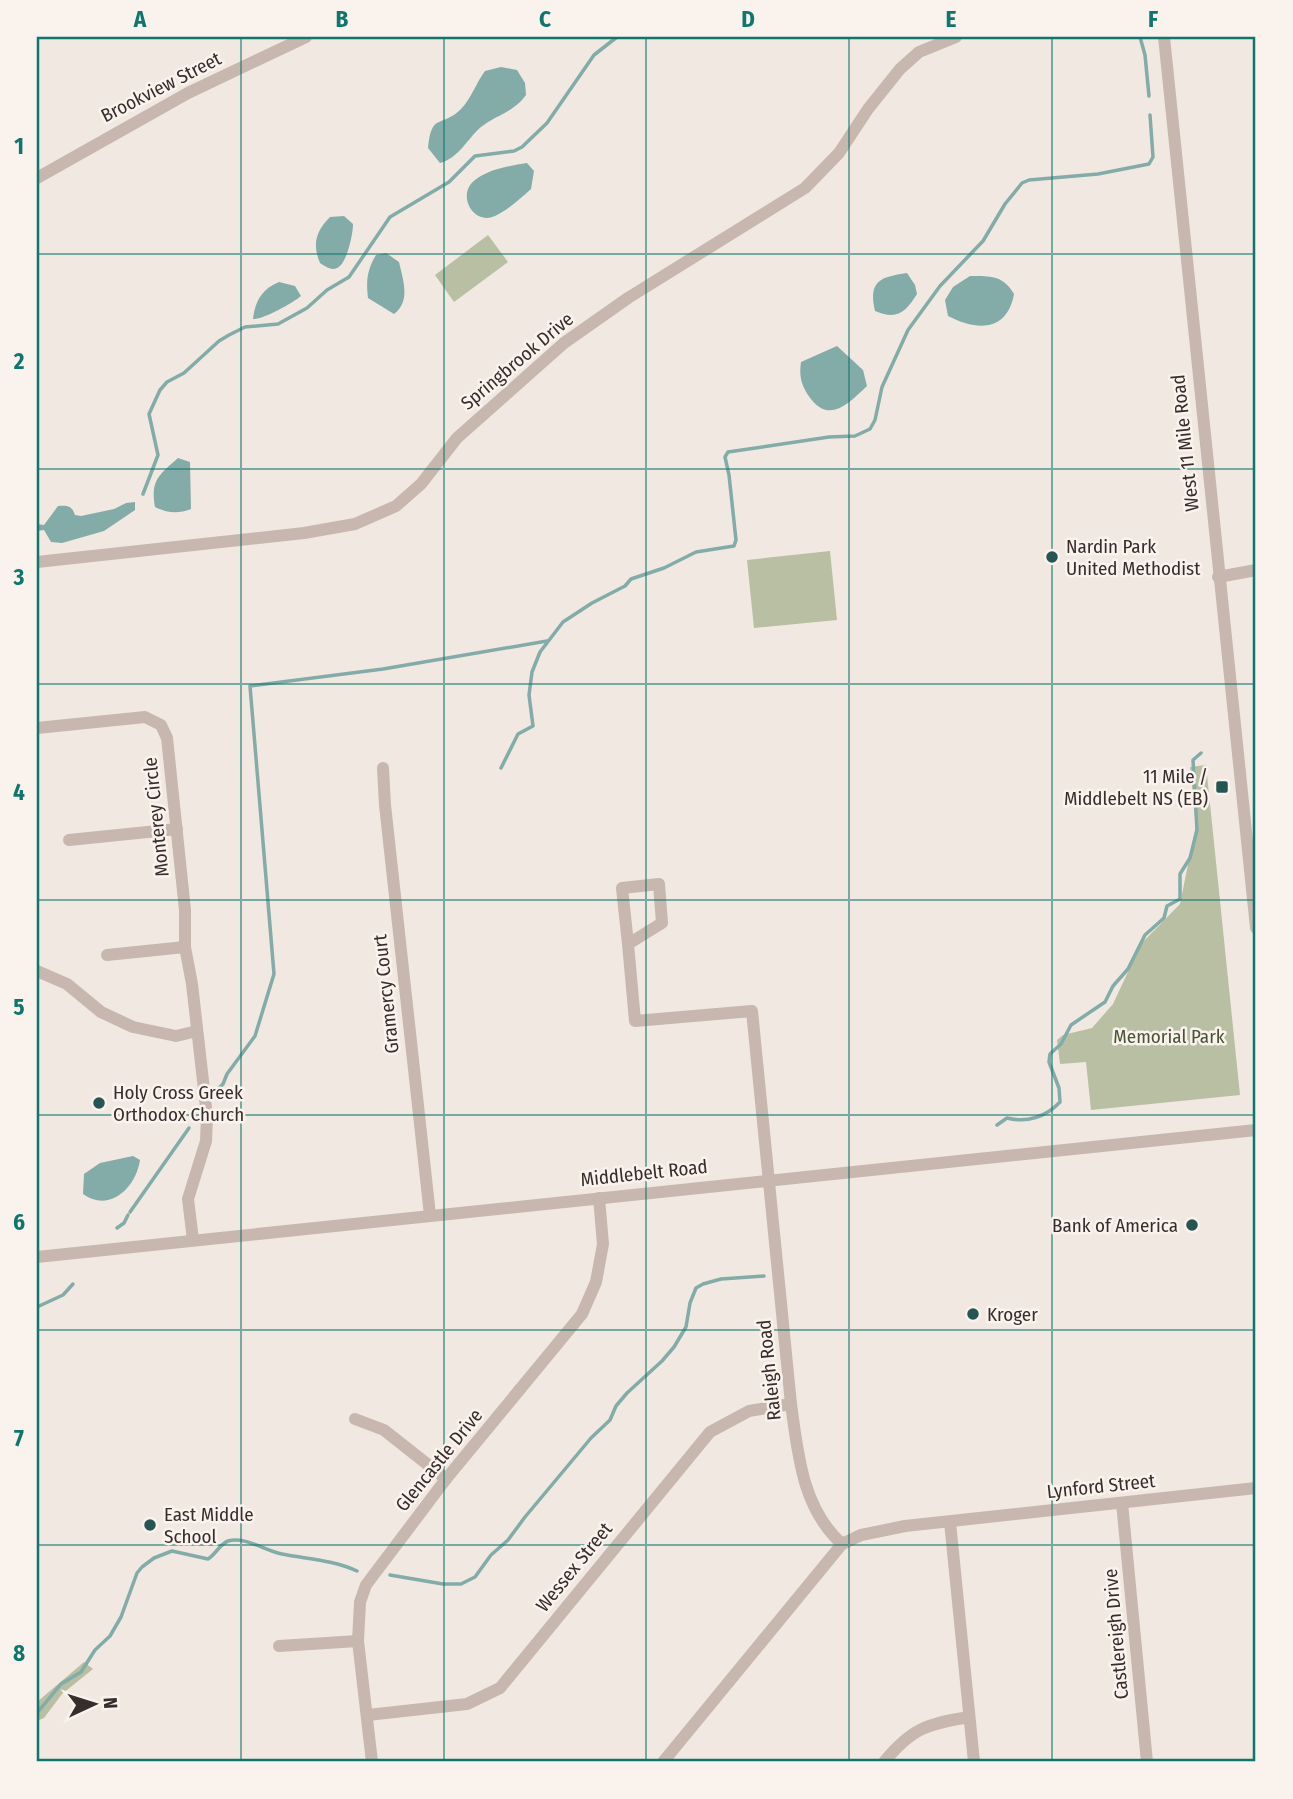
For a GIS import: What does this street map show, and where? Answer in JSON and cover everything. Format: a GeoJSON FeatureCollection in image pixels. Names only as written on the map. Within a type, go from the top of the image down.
{"type":"FeatureCollection","features":[{"type":"Feature","properties":{"kind":"street","name":"Brookview Street"},"geometry":{"type":"LineString","coordinates":[[37,178],[188,93],[306,37]]}},
{"type":"Feature","properties":{"kind":"street","name":"Springbrook Drive"},"geometry":{"type":"LineString","coordinates":[[37,562],[304,533],[355,524],[389,510],[421,484],[457,438],[564,343],[639,291],[805,188],[839,153],[868,109],[900,69],[919,52],[956,37]]}},
{"type":"Feature","properties":{"kind":"street","name":"West 11 Mile Road"},"geometry":{"type":"LineString","coordinates":[[1164,37],[1256,928]]}},
{"type":"Feature","properties":{"kind":"street"},"geometry":{"type":"LineString","coordinates":[[1218,578],[1256,570]]}},
{"type":"Feature","properties":{"kind":"street","name":"Monterey Circle"},"geometry":{"type":"LineString","coordinates":[[37,728],[145,717],[161,725],[167,738],[185,911],[186,947],[207,1116],[206,1141],[188,1199],[193,1240]]}},
{"type":"Feature","properties":{"kind":"street","name":"Gramercy Court"},"geometry":{"type":"LineString","coordinates":[[383,768],[430,1215]]}},
{"type":"Feature","properties":{"kind":"street"},"geometry":{"type":"LineString","coordinates":[[69,839],[177,828]]}},
{"type":"Feature","properties":{"kind":"street"},"geometry":{"type":"LineString","coordinates":[[659,884],[662,923],[628,944],[622,888],[659,884]]}},
{"type":"Feature","properties":{"kind":"street","name":"Raleigh Road"},"geometry":{"type":"LineString","coordinates":[[628,944],[635,1021],[752,1011],[791,1404],[805,1483],[816,1512],[829,1533],[842,1544]]}},
{"type":"Feature","properties":{"kind":"street"},"geometry":{"type":"LineString","coordinates":[[107,955],[186,947]]}},
{"type":"Feature","properties":{"kind":"street"},"geometry":{"type":"LineString","coordinates":[[37,971],[67,984],[101,1012],[133,1027],[176,1036],[197,1031]]}},
{"type":"Feature","properties":{"kind":"street","name":"Middlebelt Road"},"geometry":{"type":"LineString","coordinates":[[37,1257],[1256,1130]]}},
{"type":"Feature","properties":{"kind":"street","name":"Glencastle Drive"},"geometry":{"type":"LineString","coordinates":[[372,1762],[358,1641],[360,1602],[366,1585],[446,1479],[582,1314],[596,1282],[603,1244],[600,1198]]}},
{"type":"Feature","properties":{"kind":"street","name":"Wessex Street"},"geometry":{"type":"LineString","coordinates":[[368,1715],[467,1704],[499,1688],[710,1432],[749,1411],[791,1404]]}},
{"type":"Feature","properties":{"kind":"street"},"geometry":{"type":"LineString","coordinates":[[355,1419],[384,1430],[446,1479]]}},
{"type":"Feature","properties":{"kind":"street","name":"Lynford Street"},"geometry":{"type":"LineString","coordinates":[[842,1544],[883,1529],[1256,1488]]}},
{"type":"Feature","properties":{"kind":"street","name":"Castlereigh Drive"},"geometry":{"type":"LineString","coordinates":[[1122,1503],[1147,1762]]}},
{"type":"Feature","properties":{"kind":"street"},"geometry":{"type":"LineString","coordinates":[[950,1522],[974,1762]]}},
{"type":"Feature","properties":{"kind":"street"},"geometry":{"type":"LineString","coordinates":[[663,1762],[842,1544]]}},
{"type":"Feature","properties":{"kind":"street"},"geometry":{"type":"LineString","coordinates":[[279,1646],[358,1641]]}},
{"type":"Feature","properties":{"kind":"street"},"geometry":{"type":"LineString","coordinates":[[884,1762],[900,1742],[912,1733],[930,1725],[970,1717]]}},
{"type":"Feature","properties":{"kind":"green space"},"geometry":{"type":"Polygon","coordinates":[[[488,235],[508,262],[454,302],[435,275],[488,235]]]}},
{"type":"Feature","properties":{"kind":"green space"},"geometry":{"type":"Polygon","coordinates":[[[830,551],[837,620],[754,628],[747,560],[830,551]]]}},
{"type":"Feature","properties":{"kind":"green space","name":"Memorial Park"},"geometry":{"type":"Polygon","coordinates":[[[1206,765],[1240,1095],[1091,1110],[1086,1062],[1060,1064],[1057,1040],[1063,1035],[1092,1028],[1113,1004],[1141,944],[1180,904],[1196,825],[1190,767],[1206,765]]]}},
{"type":"Feature","properties":{"kind":"green space"},"geometry":{"type":"Polygon","coordinates":[[[84,1662],[93,1669],[62,1694],[44,1718],[37,1721],[37,1702],[84,1662]]]}},
{"type":"Feature","properties":{"kind":"water"},"geometry":{"type":"Polygon","coordinates":[[[501,67],[517,70],[525,83],[526,95],[516,105],[481,127],[452,157],[440,163],[428,148],[432,129],[461,109],[485,71],[501,67]]]}},
{"type":"Feature","properties":{"kind":"water"},"geometry":{"type":"Polygon","coordinates":[[[527,163],[534,171],[531,189],[495,216],[480,217],[474,213],[467,200],[467,193],[475,180],[493,171],[527,163]]]}},
{"type":"Feature","properties":{"kind":"water"},"geometry":{"type":"Polygon","coordinates":[[[344,216],[353,224],[351,241],[341,265],[330,269],[320,263],[316,250],[317,238],[321,227],[330,217],[344,216]]]}},
{"type":"Feature","properties":{"kind":"water"},"geometry":{"type":"Polygon","coordinates":[[[386,253],[399,262],[404,283],[403,303],[394,314],[368,298],[367,281],[371,266],[376,255],[386,253]]]}},
{"type":"Feature","properties":{"kind":"water"},"geometry":{"type":"Polygon","coordinates":[[[907,273],[917,294],[908,306],[895,315],[875,311],[873,293],[878,282],[890,276],[907,273]]]}},
{"type":"Feature","properties":{"kind":"water"},"geometry":{"type":"Polygon","coordinates":[[[970,276],[1001,280],[1014,294],[1005,316],[998,322],[980,326],[948,316],[945,300],[953,287],[970,276]]]}},
{"type":"Feature","properties":{"kind":"water"},"geometry":{"type":"Polygon","coordinates":[[[279,282],[295,286],[301,296],[263,317],[253,319],[260,296],[279,282]]]}},
{"type":"Feature","properties":{"kind":"water"},"geometry":{"type":"Polygon","coordinates":[[[837,346],[863,370],[867,386],[838,409],[823,409],[815,404],[804,387],[801,362],[837,346]]]}},
{"type":"Feature","properties":{"kind":"water"},"geometry":{"type":"Polygon","coordinates":[[[178,458],[190,462],[191,509],[168,512],[155,507],[155,484],[161,473],[178,458]]]}},
{"type":"Feature","properties":{"kind":"water"},"geometry":{"type":"Polygon","coordinates":[[[135,502],[135,510],[104,531],[62,543],[51,542],[44,530],[37,531],[37,524],[44,525],[58,506],[69,507],[75,515],[81,516],[135,502]]]}},
{"type":"Feature","properties":{"kind":"water"},"geometry":{"type":"Polygon","coordinates":[[[133,1156],[140,1160],[137,1170],[133,1180],[120,1195],[102,1201],[83,1194],[84,1174],[100,1163],[133,1156]]]}},
{"type":"Feature","properties":{"kind":"waterway"},"geometry":{"type":"LineString","coordinates":[[143,494],[158,455],[149,414],[160,390],[167,382],[184,373],[229,335],[245,327],[278,324],[307,308],[327,290],[349,277],[390,217],[449,182],[475,156],[514,151],[522,147],[547,123],[594,55],[617,37]]}},
{"type":"Feature","properties":{"kind":"waterway"},"geometry":{"type":"LineString","coordinates":[[1140,37],[1145,55],[1149,96]]}},
{"type":"Feature","properties":{"kind":"waterway"},"geometry":{"type":"LineString","coordinates":[[501,768],[518,734],[533,726],[529,695],[532,672],[540,652],[563,622],[625,586],[631,579],[664,568],[696,552],[734,546],[736,540],[725,457],[728,452],[829,437],[855,436],[870,429],[875,420],[882,387],[908,330],[940,286],[983,241],[1005,204],[1022,183],[1029,180],[1098,174],[1149,164],[1153,157],[1150,115]]}},
{"type":"Feature","properties":{"kind":"waterway"},"geometry":{"type":"LineString","coordinates":[[216,1091],[255,1036],[274,974],[250,686],[383,669],[547,641]]}},
{"type":"Feature","properties":{"kind":"waterway"},"geometry":{"type":"LineString","coordinates":[[997,1125],[1007,1118],[1036,1118],[1049,1112],[1060,1102],[1059,1088],[1049,1062],[1050,1054],[1061,1044],[1071,1025],[1105,1002],[1113,986],[1128,969],[1145,935],[1164,918],[1167,906],[1180,899],[1180,874],[1190,858],[1197,830],[1193,760],[1201,753]]}},
{"type":"Feature","properties":{"kind":"waterway"},"geometry":{"type":"LineString","coordinates":[[130,1212],[189,1128]]}},
{"type":"Feature","properties":{"kind":"waterway"},"geometry":{"type":"LineString","coordinates":[[117,1228],[124,1223],[128,1215]]}},
{"type":"Feature","properties":{"kind":"waterway"},"geometry":{"type":"LineString","coordinates":[[390,1575],[443,1584],[461,1584],[475,1577],[591,1438],[610,1420],[616,1406],[627,1393],[674,1347],[686,1327],[696,1288],[721,1279],[764,1276]]}},
{"type":"Feature","properties":{"kind":"waterway"},"geometry":{"type":"LineString","coordinates":[[37,1307],[63,1295],[73,1284]]}},
{"type":"Feature","properties":{"kind":"waterway"},"geometry":{"type":"LineString","coordinates":[[37,1713],[61,1684],[81,1672],[95,1650],[110,1636],[121,1617],[137,1573],[154,1558],[172,1551],[208,1559],[225,1542],[241,1540],[282,1554],[339,1564],[357,1571]]}},
{"type":"Feature","properties":{"kind":"place","name":"Nardin Park United Methodist"},"geometry":{"type":"Point","coordinates":[1052,557]}},
{"type":"Feature","properties":{"kind":"place","name":"11 Mile / Middlebelt NS (EB)"},"geometry":{"type":"Point","coordinates":[1222,787]}},
{"type":"Feature","properties":{"kind":"place","name":"Holy Cross Greek Orthodox Church"},"geometry":{"type":"Point","coordinates":[99,1103]}},
{"type":"Feature","properties":{"kind":"place","name":"Bank of America"},"geometry":{"type":"Point","coordinates":[1192,1225]}},
{"type":"Feature","properties":{"kind":"place","name":"Kroger"},"geometry":{"type":"Point","coordinates":[973,1314]}},
{"type":"Feature","properties":{"kind":"place","name":"East Middle School"},"geometry":{"type":"Point","coordinates":[150,1525]}}]}
